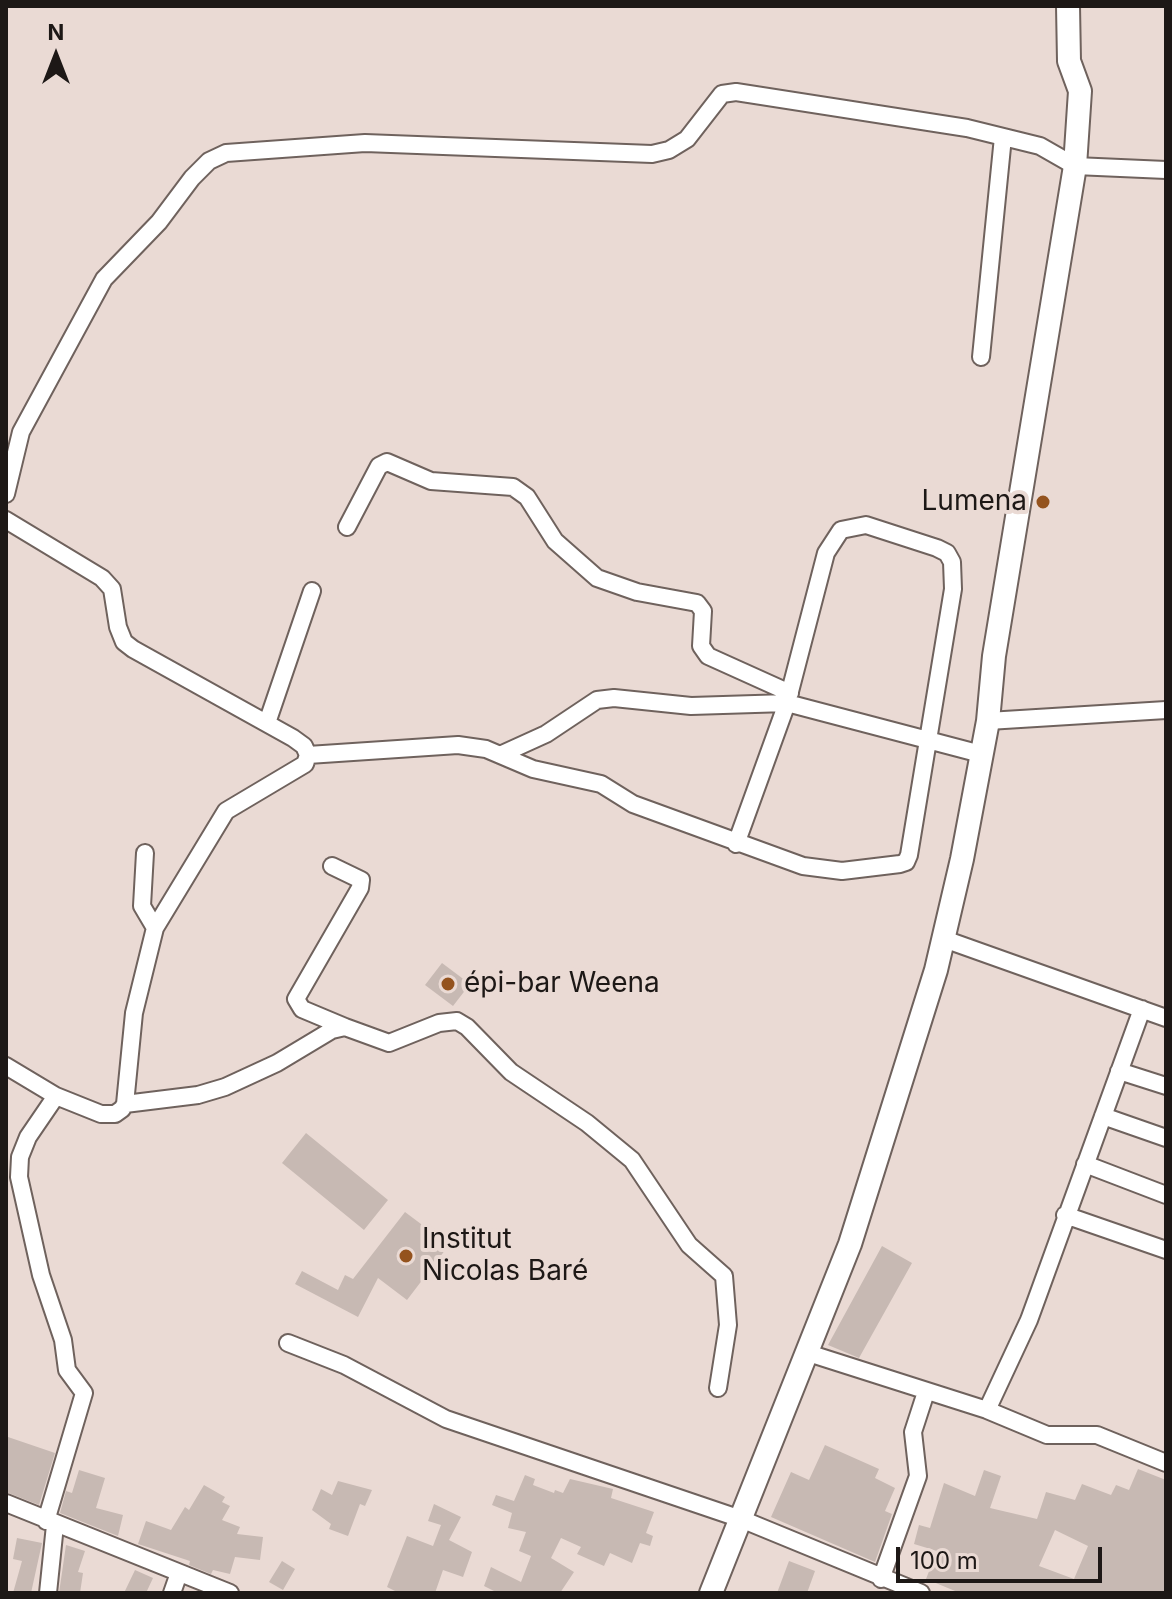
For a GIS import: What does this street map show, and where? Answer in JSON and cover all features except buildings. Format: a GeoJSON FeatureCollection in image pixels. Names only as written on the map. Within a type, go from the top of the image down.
{"type":"FeatureCollection","features":[{"type":"Feature","properties":{"kind":"main road"},"geometry":{"type":"LineString","coordinates":[[711,1593],[850,1244],[944,939],[988,721],[994,656],[1075,166],[1080,91],[1069,61],[1068,6]]}},
{"type":"Feature","properties":{"kind":"street"},"geometry":{"type":"LineString","coordinates":[[6,494],[21,432],[104,279],[159,222],[192,178],[209,161],[226,153],[365,143],[652,154],[669,150],[687,139],[722,94],[736,92],[1003,137],[1040,146],[1075,166],[1166,170]]}},
{"type":"Feature","properties":{"kind":"street"},"geometry":{"type":"LineString","coordinates":[[981,357],[1003,137]]}},
{"type":"Feature","properties":{"kind":"street"},"geometry":{"type":"LineString","coordinates":[[347,527],[379,466],[387,462],[431,481],[513,487],[527,497],[555,541],[597,578],[637,592],[697,603],[703,611],[701,646],[708,656],[789,698],[981,754]]}},
{"type":"Feature","properties":{"kind":"street"},"geometry":{"type":"LineString","coordinates":[[6,520],[102,578],[112,589],[118,627],[133,649],[300,742],[308,755]]}},
{"type":"Feature","properties":{"kind":"street"},"geometry":{"type":"LineString","coordinates":[[308,755],[458,745],[502,754],[533,769],[601,784],[633,804],[736,844],[825,872],[906,862],[954,575],[947,553],[866,525],[841,530],[826,553],[789,698],[736,844]]}},
{"type":"Feature","properties":{"kind":"street"},"geometry":{"type":"LineString","coordinates":[[267,723],[312,591]]}},
{"type":"Feature","properties":{"kind":"street"},"geometry":{"type":"LineString","coordinates":[[502,754],[546,734],[597,700],[691,706],[789,698]]}},
{"type":"Feature","properties":{"kind":"street"},"geometry":{"type":"LineString","coordinates":[[988,721],[1166,710]]}},
{"type":"Feature","properties":{"kind":"street"},"geometry":{"type":"LineString","coordinates":[[125,1104],[134,1013],[155,928],[226,811],[305,764],[308,755]]}},
{"type":"Feature","properties":{"kind":"street"},"geometry":{"type":"LineString","coordinates":[[145,853],[142,906],[155,928]]}},
{"type":"Feature","properties":{"kind":"street"},"geometry":{"type":"LineString","coordinates":[[332,866],[361,880],[360,888],[296,999],[302,1009],[389,1043],[439,1023],[457,1021],[467,1027],[511,1072],[587,1123],[632,1160],[689,1245],[724,1276],[728,1325],[718,1388]]}},
{"type":"Feature","properties":{"kind":"street"},"geometry":{"type":"LineString","coordinates":[[944,939],[1166,1018]]}},
{"type":"Feature","properties":{"kind":"street"},"geometry":{"type":"LineString","coordinates":[[987,1410],[1029,1320],[1142,1009]]}},
{"type":"Feature","properties":{"kind":"street"},"geometry":{"type":"LineString","coordinates":[[6,1066],[56,1096],[109,1115],[125,1104],[198,1095],[225,1087],[277,1063],[332,1030],[345,1027]]}},
{"type":"Feature","properties":{"kind":"street"},"geometry":{"type":"LineString","coordinates":[[1119,1071],[1166,1086]]}},
{"type":"Feature","properties":{"kind":"street"},"geometry":{"type":"LineString","coordinates":[[48,1593],[50,1523],[84,1393],[67,1370],[63,1340],[41,1275],[19,1177],[20,1157],[28,1137],[56,1096]]}},
{"type":"Feature","properties":{"kind":"street"},"geometry":{"type":"LineString","coordinates":[[1103,1116],[1166,1138]]}},
{"type":"Feature","properties":{"kind":"street"},"geometry":{"type":"LineString","coordinates":[[1085,1164],[1166,1195]]}},
{"type":"Feature","properties":{"kind":"street"},"geometry":{"type":"LineString","coordinates":[[1065,1215],[1166,1250]]}},
{"type":"Feature","properties":{"kind":"street"},"geometry":{"type":"LineString","coordinates":[[288,1343],[344,1365],[446,1419],[741,1519],[921,1593]]}},
{"type":"Feature","properties":{"kind":"street"},"geometry":{"type":"LineString","coordinates":[[805,1352],[987,1410],[1055,1437],[1097,1435],[1166,1463]]}},
{"type":"Feature","properties":{"kind":"street"},"geometry":{"type":"LineString","coordinates":[[881,1579],[918,1476],[913,1432],[926,1392]]}},
{"type":"Feature","properties":{"kind":"street"},"geometry":{"type":"LineString","coordinates":[[6,1503],[230,1593]]}},
{"type":"Feature","properties":{"kind":"street"},"geometry":{"type":"LineString","coordinates":[[172,1593],[179,1573]]}},
{"type":"Feature","properties":{"kind":"place","name":"Lumena"},"geometry":{"type":"Point","coordinates":[1043,502]}},
{"type":"Feature","properties":{"kind":"place","name":"épi-bar Weena"},"geometry":{"type":"Point","coordinates":[448,984]}},
{"type":"Feature","properties":{"kind":"place","name":"Institut Nicolas Baré"},"geometry":{"type":"Point","coordinates":[406,1256]}}]}
